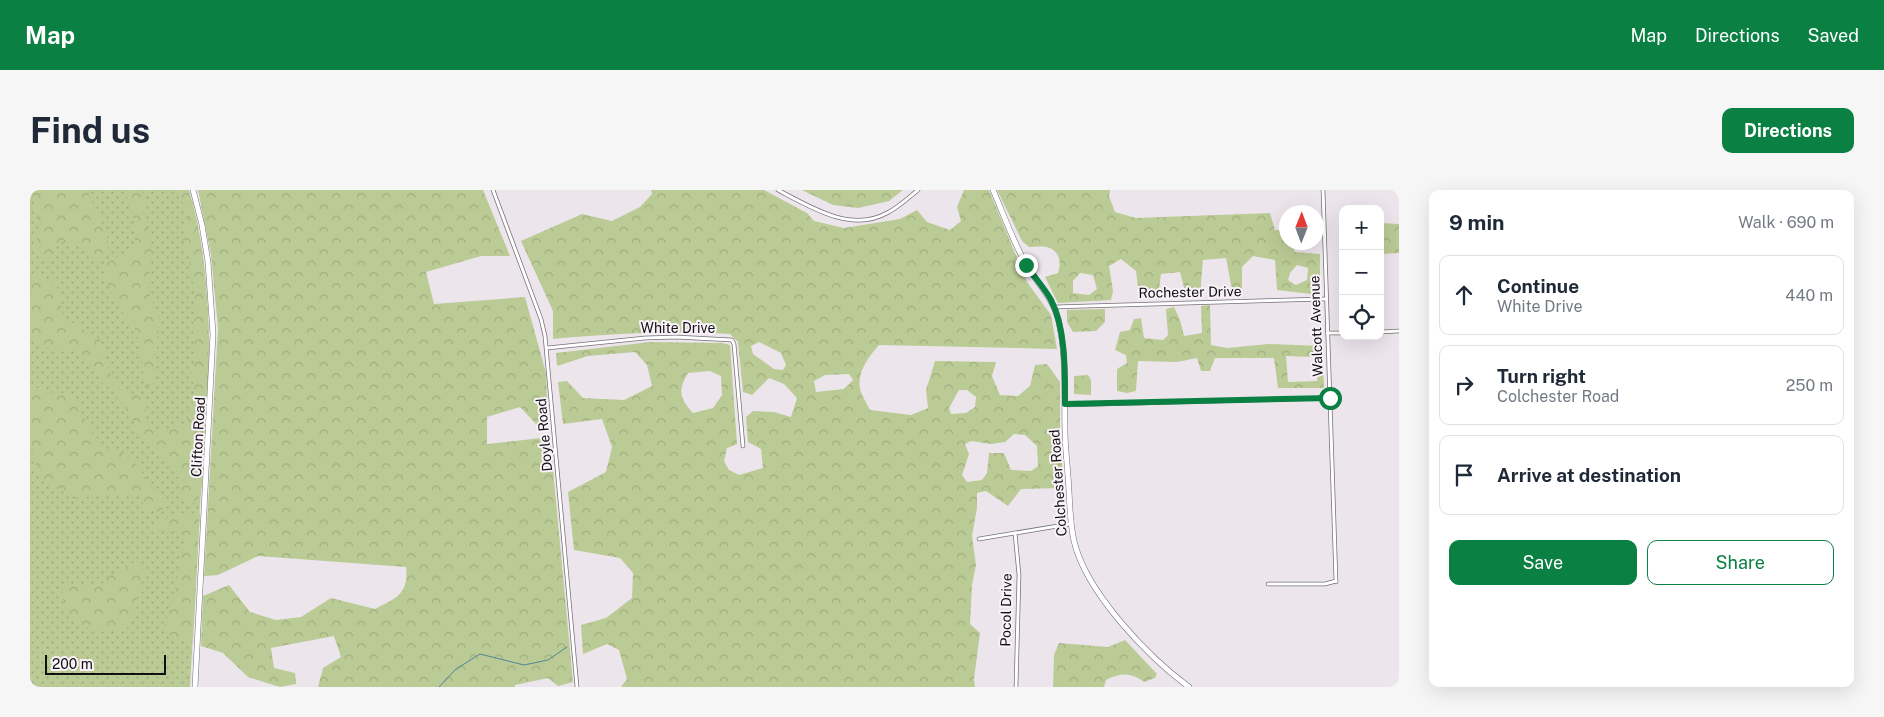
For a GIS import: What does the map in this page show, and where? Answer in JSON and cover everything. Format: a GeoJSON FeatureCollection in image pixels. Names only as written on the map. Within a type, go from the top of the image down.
{"type":"FeatureCollection","features":[{"type":"Feature","properties":{"kind":"street","name":"Clifton Road"},"geometry":{"type":"LineString","coordinates":[[193,190],[202,225],[208,262],[214,334],[195,687]]}},
{"type":"Feature","properties":{"kind":"street","name":"Doyle Road"},"geometry":{"type":"LineString","coordinates":[[493,190],[541,319],[547,348],[578,687]]}},
{"type":"Feature","properties":{"kind":"street"},"geometry":{"type":"LineString","coordinates":[[778,190],[811,207],[834,216],[862,219],[876,218],[887,214],[918,190]]}},
{"type":"Feature","properties":{"kind":"street","name":"Colchester Road"},"geometry":{"type":"LineString","coordinates":[[993,190],[1026,265],[1054,307],[1063,351],[1065,443],[1070,524],[1081,562],[1098,594],[1155,658],[1189,687]]}},
{"type":"Feature","properties":{"kind":"street","name":"Walcott Avenue"},"geometry":{"type":"LineString","coordinates":[[1268,584],[1325,584],[1336,581],[1323,190]]}},
{"type":"Feature","properties":{"kind":"street","name":"Rochester Drive"},"geometry":{"type":"LineString","coordinates":[[1054,307],[1326,299]]}},
{"type":"Feature","properties":{"kind":"street"},"geometry":{"type":"LineString","coordinates":[[1384,332],[1399,331]]}},
{"type":"Feature","properties":{"kind":"street"},"geometry":{"type":"LineString","coordinates":[[1327,333],[1339,333]]}},
{"type":"Feature","properties":{"kind":"street","name":"White Drive"},"geometry":{"type":"LineString","coordinates":[[547,348],[645,338],[676,337],[732,340],[734,344],[743,446]]}},
{"type":"Feature","properties":{"kind":"street"},"geometry":{"type":"LineString","coordinates":[[1065,404],[1330,398]]}},
{"type":"Feature","properties":{"kind":"street"},"geometry":{"type":"LineString","coordinates":[[979,539],[1070,524]]}},
{"type":"Feature","properties":{"kind":"street","name":"Pocol Drive"},"geometry":{"type":"LineString","coordinates":[[1015,533],[1019,575],[1016,687]]}},
{"type":"Feature","properties":{"kind":"green space"},"geometry":{"type":"Polygon","coordinates":[[[30,190],[189,190],[202,246],[208,304],[209,343],[190,687],[30,687],[30,190]]]}},
{"type":"Feature","properties":{"kind":"green space"},"geometry":{"type":"Polygon","coordinates":[[[34,190],[87,190],[104,226],[108,241],[105,254],[99,260],[77,246],[60,242],[53,249],[49,259],[41,257],[36,250],[39,222],[32,194],[34,190]]]}},
{"type":"Feature","properties":{"kind":"green space"},"geometry":{"type":"Polygon","coordinates":[[[125,190],[142,190],[144,198],[143,219],[152,248],[148,290],[159,319],[154,383],[144,388],[141,349],[137,334],[122,312],[108,285],[104,272],[105,266],[109,261],[129,255],[133,247],[135,231],[133,215],[125,190]]]}},
{"type":"Feature","properties":{"kind":"green space"},"geometry":{"type":"Polygon","coordinates":[[[178,190],[188,190],[195,222],[206,286],[209,340],[201,495],[193,503],[185,506],[177,473],[160,451],[137,430],[124,406],[110,388],[100,381],[95,369],[85,357],[68,349],[51,349],[35,344],[30,337],[32,277],[37,276],[50,280],[57,287],[61,296],[62,310],[67,318],[75,325],[100,339],[114,381],[122,390],[144,399],[146,417],[150,425],[159,430],[186,424],[193,402],[194,385],[191,377],[195,358],[193,350],[193,320],[196,305],[194,285],[189,275],[190,260],[182,238],[188,218],[178,190]]]}},
{"type":"Feature","properties":{"kind":"green space"},"geometry":{"type":"Polygon","coordinates":[[[198,190],[483,190],[510,256],[481,256],[426,272],[434,304],[525,297],[546,373],[548,423],[537,425],[520,407],[487,417],[487,444],[550,437],[573,682],[558,686],[548,678],[515,685],[515,687],[318,687],[323,668],[341,657],[334,636],[271,648],[274,668],[295,673],[296,684],[280,687],[248,677],[223,653],[201,646],[203,596],[229,585],[250,612],[276,620],[301,617],[331,598],[375,609],[400,594],[405,583],[406,567],[258,556],[218,575],[204,576],[218,328],[211,255],[198,190]]]}},
{"type":"Feature","properties":{"kind":"green space"},"geometry":{"type":"Polygon","coordinates":[[[651,190],[764,190],[807,213],[814,221],[844,228],[900,219],[917,210],[927,222],[950,230],[961,221],[957,207],[964,190],[989,190],[1027,282],[1051,315],[1057,349],[879,345],[867,361],[860,379],[861,392],[870,410],[911,415],[928,408],[926,390],[935,361],[996,362],[992,376],[1000,395],[1018,396],[1030,386],[1035,365],[1047,364],[1060,382],[1060,442],[1064,488],[1021,489],[1008,506],[986,491],[977,493],[977,508],[972,536],[976,565],[972,585],[970,624],[980,633],[974,679],[975,687],[621,687],[627,679],[619,650],[607,644],[583,654],[581,625],[606,618],[632,598],[633,573],[620,558],[574,550],[568,492],[606,472],[612,447],[602,419],[563,424],[558,382],[567,381],[583,398],[624,400],[652,386],[647,365],[635,352],[588,356],[557,366],[556,353],[650,342],[722,343],[730,345],[737,444],[727,448],[724,461],[729,470],[739,475],[763,468],[761,449],[748,442],[746,417],[753,411],[774,412],[791,417],[797,398],[784,384],[769,378],[752,395],[743,392],[738,342],[730,334],[641,333],[553,339],[553,311],[521,241],[582,214],[612,221],[640,207],[652,194],[651,190]],[[759,342],[751,346],[753,354],[774,369],[783,370],[786,365],[781,353],[759,342]],[[710,371],[688,373],[681,389],[681,394],[688,408],[693,413],[713,408],[722,395],[721,376],[710,371]],[[849,374],[825,375],[814,381],[816,392],[844,389],[853,380],[849,374]],[[959,390],[949,408],[951,414],[966,413],[975,407],[976,397],[967,390],[959,390]],[[1014,434],[1005,442],[991,444],[971,441],[965,444],[969,454],[962,475],[967,482],[982,480],[987,473],[989,453],[1004,453],[1011,470],[1031,471],[1038,466],[1037,446],[1025,435],[1014,434]]]}},
{"type":"Feature","properties":{"kind":"green space"},"geometry":{"type":"Polygon","coordinates":[[[802,190],[903,190],[889,201],[858,208],[833,205],[802,190]]]}},
{"type":"Feature","properties":{"kind":"green space"},"geometry":{"type":"Polygon","coordinates":[[[997,190],[1110,190],[1109,196],[1115,212],[1136,218],[1270,213],[1275,230],[1279,230],[1279,250],[1320,254],[1320,288],[1311,294],[1277,290],[1275,260],[1253,256],[1242,267],[1242,291],[1232,290],[1226,258],[1203,260],[1200,296],[1186,295],[1180,272],[1161,274],[1158,296],[1139,296],[1136,271],[1121,259],[1109,266],[1113,291],[1111,300],[1058,303],[1045,277],[1058,273],[1060,265],[1057,253],[1046,247],[1029,247],[1022,241],[997,190]],[[1297,265],[1290,273],[1288,280],[1296,285],[1307,280],[1308,268],[1297,265]],[[1080,273],[1073,281],[1073,293],[1089,295],[1097,289],[1093,275],[1080,273]]]}},
{"type":"Feature","properties":{"kind":"green space"},"geometry":{"type":"Polygon","coordinates":[[[1384,223],[1399,224],[1399,253],[1384,254],[1384,223]]]}},
{"type":"Feature","properties":{"kind":"green space"},"geometry":{"type":"Polygon","coordinates":[[[1210,305],[1211,345],[1227,348],[1268,344],[1322,346],[1324,388],[1278,388],[1274,358],[1215,358],[1210,371],[1201,371],[1197,358],[1177,362],[1138,361],[1136,391],[1127,393],[1117,391],[1117,369],[1127,363],[1126,355],[1115,350],[1120,332],[1130,330],[1134,319],[1141,318],[1144,338],[1163,340],[1168,335],[1166,309],[1174,307],[1184,336],[1202,333],[1201,306],[1210,305]],[[1286,356],[1288,382],[1317,381],[1318,371],[1313,357],[1286,356]]]}},
{"type":"Feature","properties":{"kind":"green space"},"geometry":{"type":"Polygon","coordinates":[[[1105,309],[1105,322],[1096,331],[1073,332],[1067,322],[1067,310],[1105,309]]]}},
{"type":"Feature","properties":{"kind":"green space"},"geometry":{"type":"Polygon","coordinates":[[[1088,375],[1091,380],[1091,395],[1074,394],[1074,376],[1088,375]]]}},
{"type":"Feature","properties":{"kind":"green space"},"geometry":{"type":"Polygon","coordinates":[[[33,388],[40,388],[54,393],[64,393],[75,399],[89,428],[107,451],[120,451],[136,464],[167,507],[157,512],[147,509],[137,494],[73,498],[39,476],[30,444],[30,393],[33,388]]]}},
{"type":"Feature","properties":{"kind":"green space"},"geometry":{"type":"Polygon","coordinates":[[[184,513],[200,514],[193,639],[176,638],[164,633],[163,627],[167,620],[175,591],[184,540],[176,529],[172,528],[154,533],[151,530],[156,523],[184,513]]]}},
{"type":"Feature","properties":{"kind":"green space"},"geometry":{"type":"Polygon","coordinates":[[[130,563],[140,564],[145,569],[129,627],[95,629],[86,627],[75,620],[64,605],[63,586],[92,587],[102,584],[111,575],[130,563]]]}},
{"type":"Feature","properties":{"kind":"green space"},"geometry":{"type":"Polygon","coordinates":[[[1125,640],[1157,674],[1155,678],[1144,682],[1134,676],[1120,675],[1106,680],[1104,687],[1053,687],[1054,655],[1059,643],[1108,647],[1125,640]]]}},
{"type":"Feature","properties":{"kind":"waterway"},"geometry":{"type":"LineString","coordinates":[[439,687],[456,669],[480,654],[524,665],[548,660],[567,647]]}},
{"type":"Feature","properties":{"kind":"route"},"geometry":{"type":"LineString","coordinates":[[1026,265],[1047,294],[1057,317],[1064,357],[1065,404],[1330,398]]}}]}
